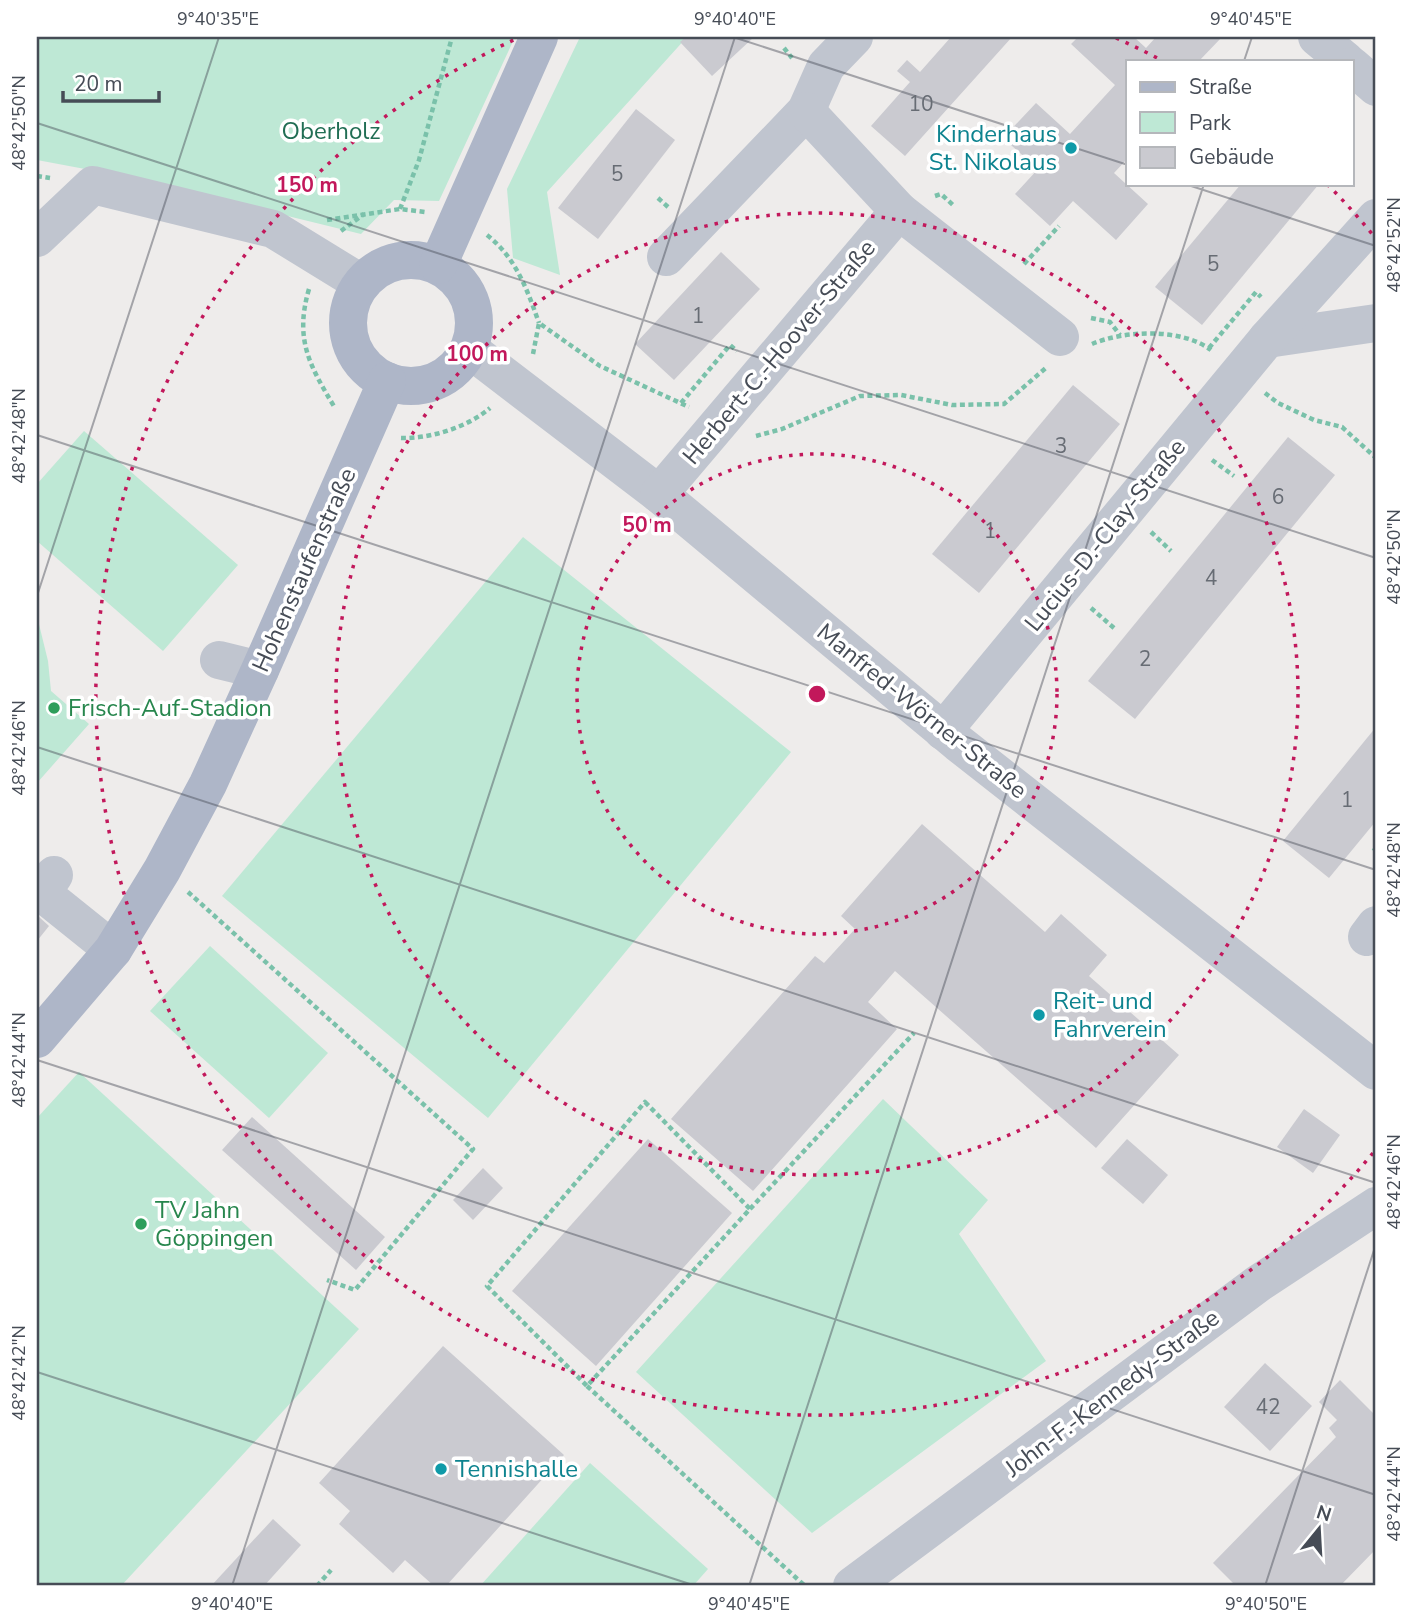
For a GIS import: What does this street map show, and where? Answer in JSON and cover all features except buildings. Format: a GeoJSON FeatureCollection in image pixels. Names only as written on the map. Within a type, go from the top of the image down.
{"type":"FeatureCollection","features":[{"type":"Feature","properties":{"kind":"main road"},"geometry":{"type":"LineString","coordinates":[[438,265],[539,37]]}},
{"type":"Feature","properties":{"kind":"main road"},"geometry":{"type":"LineString","coordinates":[[418,260],[438,265],[455,276],[467,292],[474,310],[475,330],[469,349],[461,363],[435,382],[403,386],[387,381],[373,373],[361,361],[353,347],[348,330],[348,314],[353,298],[361,283],[377,269],[397,261],[418,260]]}},
{"type":"Feature","properties":{"kind":"main road","name":"Hohenstaufenstraße"},"geometry":{"type":"LineString","coordinates":[[37,1039],[113,950],[162,870],[208,784],[387,381]]}},
{"type":"Feature","properties":{"kind":"street"},"geometry":{"type":"LineString","coordinates":[[666,257],[806,111],[826,66],[854,37]]}},
{"type":"Feature","properties":{"kind":"street"},"geometry":{"type":"LineString","coordinates":[[1317,37],[1345,60]]}},
{"type":"Feature","properties":{"kind":"street"},"geometry":{"type":"LineString","coordinates":[[1354,68],[1376,87]]}},
{"type":"Feature","properties":{"kind":"street"},"geometry":{"type":"LineString","coordinates":[[806,111],[899,211],[1000,290],[1067,349]]}},
{"type":"Feature","properties":{"kind":"street"},"geometry":{"type":"LineString","coordinates":[[37,238],[93,185],[273,229],[361,283]]}},
{"type":"Feature","properties":{"kind":"street","name":"Herbert-C.-Hoover-Straße"},"geometry":{"type":"LineString","coordinates":[[659,494],[899,211]]}},
{"type":"Feature","properties":{"kind":"street","name":"Lucius-D.-Clay-Straße"},"geometry":{"type":"LineString","coordinates":[[943,731],[1267,339],[1376,218]]}},
{"type":"Feature","properties":{"kind":"street"},"geometry":{"type":"LineString","coordinates":[[1267,339],[1376,323]]}},
{"type":"Feature","properties":{"kind":"street","name":"Manfred-Wörner-Straße"},"geometry":{"type":"LineString","coordinates":[[469,349],[659,494],[943,731],[1376,1071]]}},
{"type":"Feature","properties":{"kind":"street"},"geometry":{"type":"LineString","coordinates":[[219,660],[260,670]]}},
{"type":"Feature","properties":{"kind":"street"},"geometry":{"type":"LineString","coordinates":[[54,875],[42,893],[113,950]]}},
{"type":"Feature","properties":{"kind":"street","name":"John-F.-Kennedy-Straße"},"geometry":{"type":"LineString","coordinates":[[852,1586],[1259,1283],[1376,1206]]}},
{"type":"Feature","properties":{"kind":"path"},"geometry":{"type":"LineString","coordinates":[[364,214],[400,209],[419,160],[452,37]]}},
{"type":"Feature","properties":{"kind":"path"},"geometry":{"type":"LineString","coordinates":[[1000,290],[1059,226]]}},
{"type":"Feature","properties":{"kind":"path"},"geometry":{"type":"LineString","coordinates":[[1209,348],[1256,292]]}},
{"type":"Feature","properties":{"kind":"path"},"geometry":{"type":"LineString","coordinates":[[533,354],[540,323],[600,366],[721,421],[749,438],[782,429],[860,396],[901,395],[952,405],[1004,404],[1067,349],[1108,338],[1155,333],[1200,342],[1278,403],[1314,420],[1342,427],[1376,458]]}},
{"type":"Feature","properties":{"kind":"path"},"geometry":{"type":"LineString","coordinates":[[681,403],[730,345]]}},
{"type":"Feature","properties":{"kind":"path"},"geometry":{"type":"LineString","coordinates":[[162,870],[473,1149],[355,1290],[327,1280]]}},
{"type":"Feature","properties":{"kind":"path"},"geometry":{"type":"LineString","coordinates":[[587,1386],[914,1034]]}},
{"type":"Feature","properties":{"kind":"path"},"geometry":{"type":"LineString","coordinates":[[750,1209],[645,1102],[487,1286],[587,1386],[805,1586]]}},
{"type":"Feature","properties":{"kind":"path"},"geometry":{"type":"LineString","coordinates":[[317,1586],[331,1570]]}},
{"type":"Feature","properties":{"kind":"green space","name":"Oberholz"},"geometry":{"type":"Polygon","coordinates":[[[37,37],[515,37],[439,201],[394,200],[361,234],[133,178],[37,160],[37,37]]]}},
{"type":"Feature","properties":{"kind":"green space"},"geometry":{"type":"Polygon","coordinates":[[[580,37],[687,37],[547,192],[560,275],[513,258],[507,189],[580,37]]]}},
{"type":"Feature","properties":{"kind":"green space"},"geometry":{"type":"Polygon","coordinates":[[[84,431],[238,565],[163,651],[37,541],[37,484],[84,431]]]}},
{"type":"Feature","properties":{"kind":"green space"},"geometry":{"type":"Polygon","coordinates":[[[523,537],[791,752],[488,1118],[222,896],[523,537]]]}},
{"type":"Feature","properties":{"kind":"green space","name":"Frisch-Auf-Stadion"},"geometry":{"type":"Polygon","coordinates":[[[37,616],[48,661],[51,691],[89,724],[37,783],[37,616]]]}},
{"type":"Feature","properties":{"kind":"green space"},"geometry":{"type":"Polygon","coordinates":[[[210,946],[328,1053],[269,1118],[150,1011],[210,946]]]}},
{"type":"Feature","properties":{"kind":"green space","name":"TV Jahn Göppingen"},"geometry":{"type":"Polygon","coordinates":[[[79,1072],[359,1329],[121,1586],[37,1586],[37,1118],[79,1072]]]}},
{"type":"Feature","properties":{"kind":"green space"},"geometry":{"type":"Polygon","coordinates":[[[883,1099],[988,1200],[959,1234],[1046,1361],[812,1533],[636,1372],[883,1099]]]}},
{"type":"Feature","properties":{"kind":"green space"},"geometry":{"type":"Polygon","coordinates":[[[590,1463],[708,1569],[693,1586],[480,1586],[590,1463]]]}},
{"type":"Feature","properties":{"kind":"place","name":"Kinderhaus St. Nikolaus"},"geometry":{"type":"Point","coordinates":[1071,148]}},
{"type":"Feature","properties":{"kind":"place","name":"Frisch-Auf-Stadion"},"geometry":{"type":"Point","coordinates":[54,708]}},
{"type":"Feature","properties":{"kind":"place","name":"Reit- und Fahrverein"},"geometry":{"type":"Point","coordinates":[1039,1015]}},
{"type":"Feature","properties":{"kind":"place","name":"TV Jahn Göppingen"},"geometry":{"type":"Point","coordinates":[141,1224]}},
{"type":"Feature","properties":{"kind":"place","name":"Tennishalle"},"geometry":{"type":"Point","coordinates":[441,1469]}}]}
